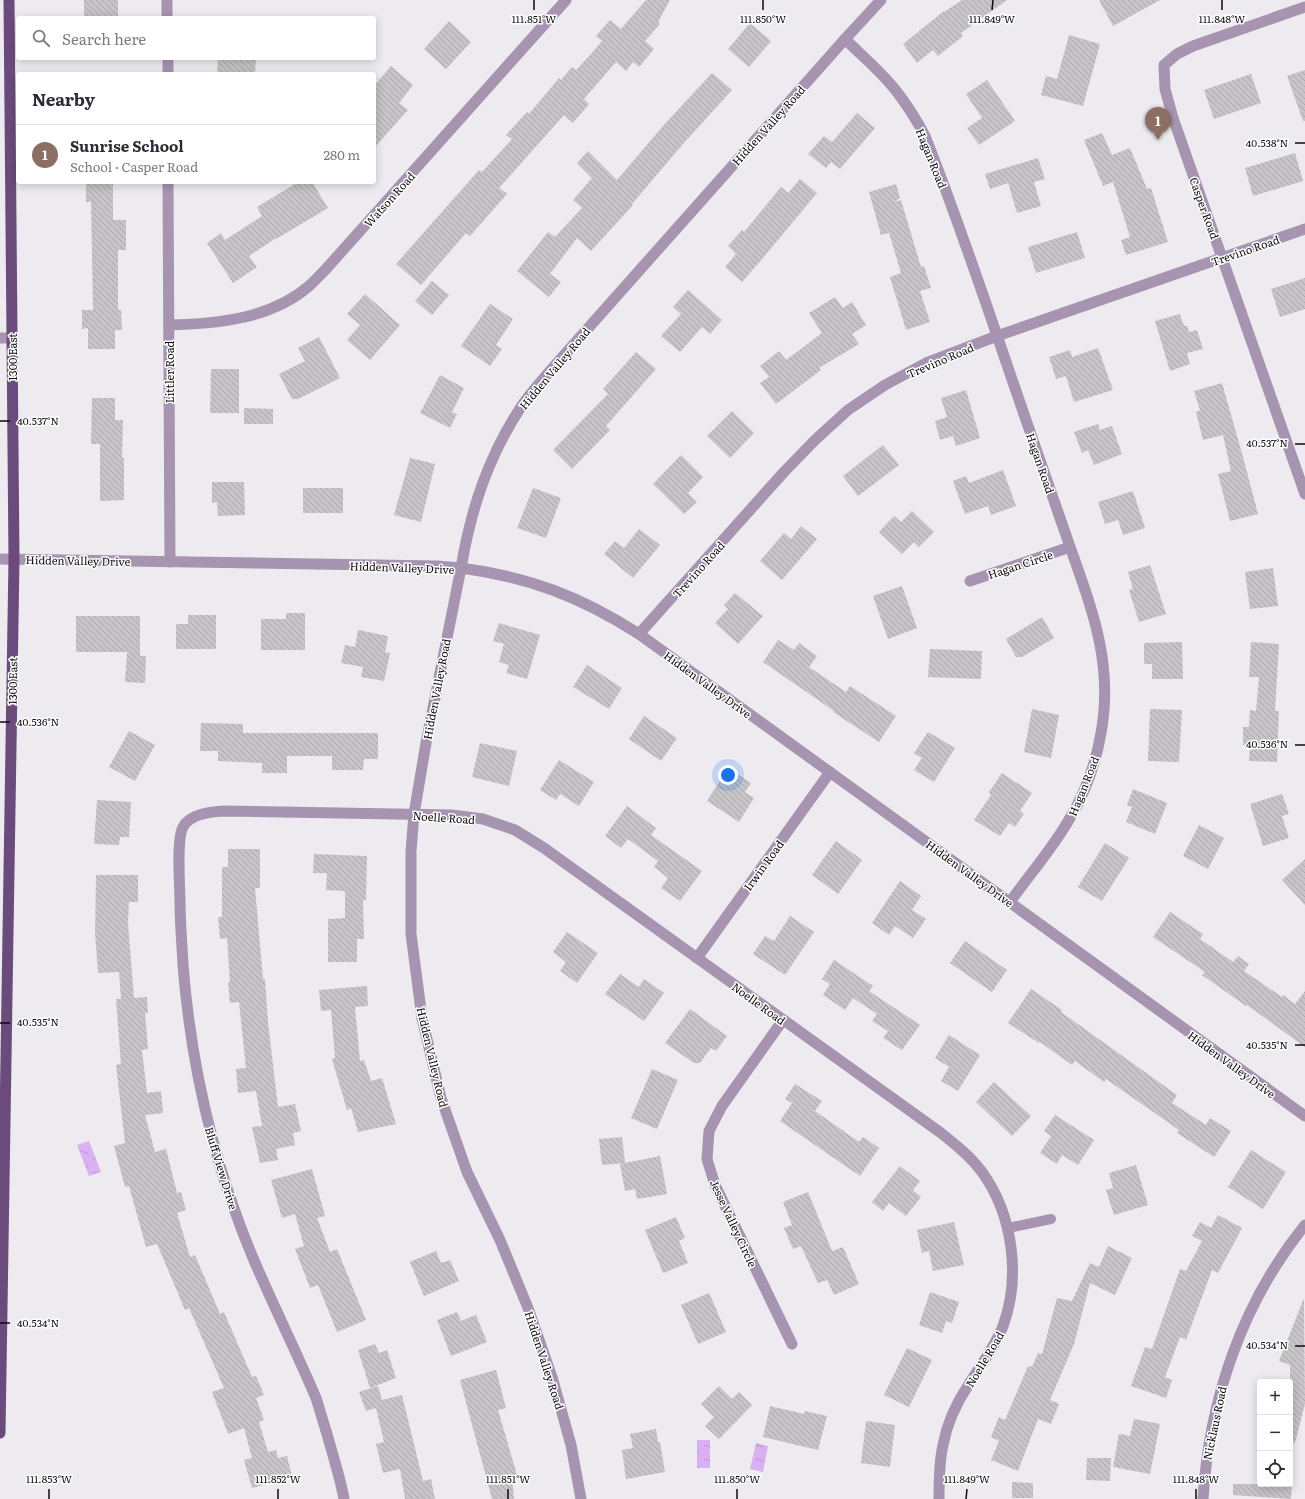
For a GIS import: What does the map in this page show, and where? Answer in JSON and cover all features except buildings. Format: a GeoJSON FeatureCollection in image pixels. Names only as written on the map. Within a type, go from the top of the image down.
{"type":"FeatureCollection","features":[{"type":"Feature","properties":{"kind":"main road","name":"1300 East"},"geometry":{"type":"LineString","coordinates":[[0,1433],[14,559],[8,0]]}},
{"type":"Feature","properties":{"kind":"street"},"geometry":{"type":"LineString","coordinates":[[167,0],[167,16]]}},
{"type":"Feature","properties":{"kind":"street","name":"Watson Road"},"geometry":{"type":"LineString","coordinates":[[169,325],[202,324],[239,318],[261,312],[288,300],[308,287],[326,269],[566,0]]}},
{"type":"Feature","properties":{"kind":"street","name":"Hidden Valley Road"},"geometry":{"type":"LineString","coordinates":[[581,1499],[570,1445],[552,1376],[531,1315],[500,1240],[467,1172],[441,1098],[422,1018],[412,934],[411,851],[414,814],[426,743],[467,534],[481,486],[499,444],[522,406],[550,371],[881,0]]}},
{"type":"Feature","properties":{"kind":"street","name":"Casper Road"},"geometry":{"type":"LineString","coordinates":[[1305,7],[1193,46],[1177,54],[1164,65],[1165,90],[1173,118],[1305,494]]}},
{"type":"Feature","properties":{"kind":"street","name":"Hagan Road"},"geometry":{"type":"LineString","coordinates":[[845,39],[896,90],[912,113],[925,136],[997,336],[1070,547],[1094,618],[1100,642],[1106,690],[1101,734],[1096,757],[1070,819],[1010,902]]}},
{"type":"Feature","properties":{"kind":"street"},"geometry":{"type":"LineString","coordinates":[[168,60],[168,72]]}},
{"type":"Feature","properties":{"kind":"street","name":"Littler Road"},"geometry":{"type":"LineString","coordinates":[[168,184],[170,562]]}},
{"type":"Feature","properties":{"kind":"street","name":"Trevino Road"},"geometry":{"type":"LineString","coordinates":[[639,634],[784,472],[815,440],[848,410],[885,385],[926,363],[997,336],[1305,229]]}},
{"type":"Feature","properties":{"kind":"street"},"geometry":{"type":"LineString","coordinates":[[0,338],[12,338]]}},
{"type":"Feature","properties":{"kind":"street","name":"Hagan Circle"},"geometry":{"type":"LineString","coordinates":[[970,581],[1070,547]]}},
{"type":"Feature","properties":{"kind":"street","name":"Hidden Valley Drive"},"geometry":{"type":"LineString","coordinates":[[0,559],[429,566],[461,568],[506,575],[552,589],[598,609],[639,634],[1305,1116]]}},
{"type":"Feature","properties":{"kind":"street","name":"Irwin Road"},"geometry":{"type":"LineString","coordinates":[[697,958],[830,772]]}},
{"type":"Feature","properties":{"kind":"street","name":"Noelle Road"},"geometry":{"type":"LineString","coordinates":[[188,821],[198,816],[223,811],[452,815],[484,819],[515,830],[550,853],[941,1132],[963,1150],[983,1173],[997,1199],[1008,1228],[1013,1260],[1011,1294],[1003,1326],[988,1356],[969,1384],[953,1413],[942,1445],[939,1499]]}},
{"type":"Feature","properties":{"kind":"street","name":"Bluff View Drive"},"geometry":{"type":"LineString","coordinates":[[188,821],[183,827],[180,845],[180,918],[185,992],[194,1061],[209,1127],[228,1191],[253,1257],[316,1400],[340,1478],[344,1499]]}},
{"type":"Feature","properties":{"kind":"street","name":"Jesse Valley Circle"},"geometry":{"type":"LineString","coordinates":[[783,1020],[722,1106],[709,1131],[707,1159],[714,1185],[792,1344]]}},
{"type":"Feature","properties":{"kind":"street","name":"Nicklaus Road"},"geometry":{"type":"LineString","coordinates":[[1203,1499],[1205,1465],[1217,1404],[1235,1345],[1259,1294],[1289,1245],[1305,1225]]}},
{"type":"Feature","properties":{"kind":"lane"},"geometry":{"type":"LineString","coordinates":[[1008,1228],[1051,1219]]}},
{"type":"Feature","properties":{"kind":"water"},"geometry":{"type":"Polygon","coordinates":[[[89,1141],[101,1172],[89,1176],[77,1145],[89,1141]]]}},
{"type":"Feature","properties":{"kind":"water"},"geometry":{"type":"Polygon","coordinates":[[[697,1440],[710,1440],[710,1468],[697,1468],[697,1440]]]}},
{"type":"Feature","properties":{"kind":"water"},"geometry":{"type":"Polygon","coordinates":[[[756,1443],[768,1446],[763,1472],[750,1469],[756,1443]]]}},
{"type":"Feature","properties":{"kind":"place","name":"Sunrise School"},"geometry":{"type":"Point","coordinates":[1158,140]}}]}
